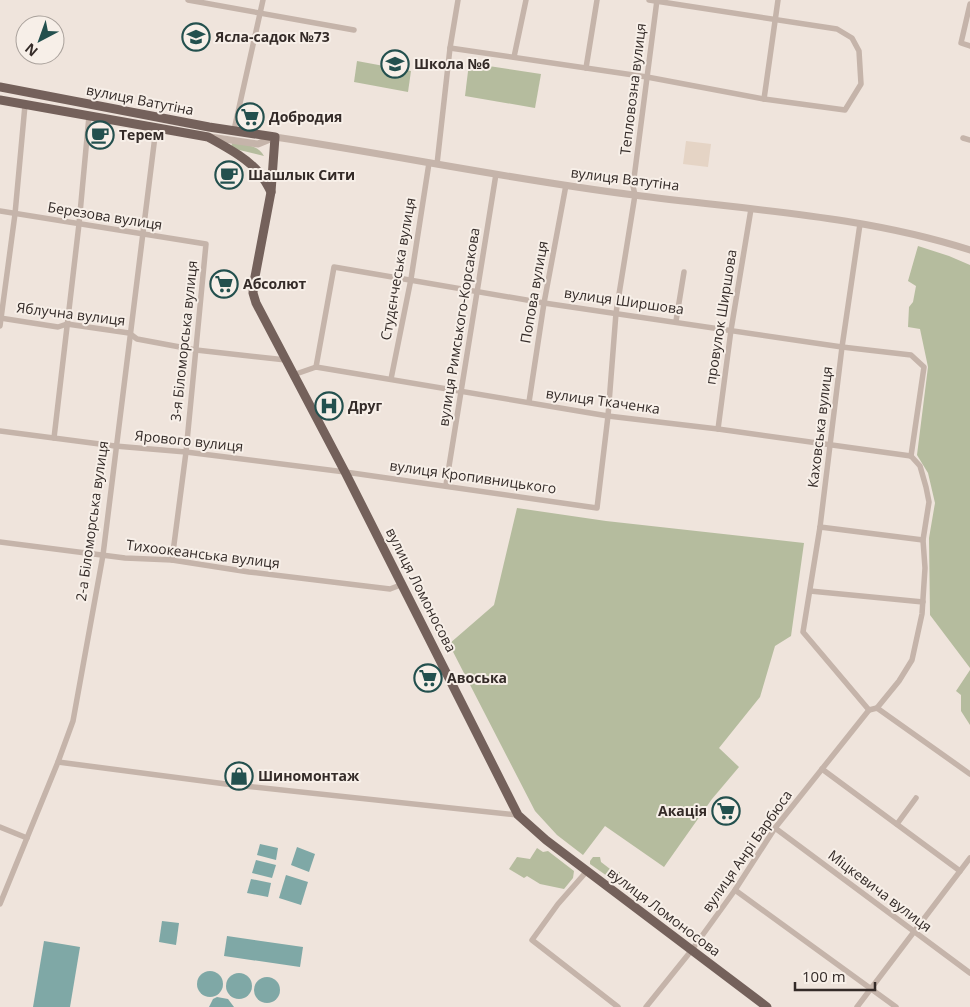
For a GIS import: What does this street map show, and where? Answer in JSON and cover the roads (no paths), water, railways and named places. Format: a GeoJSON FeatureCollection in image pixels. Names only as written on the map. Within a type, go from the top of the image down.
{"type":"FeatureCollection","features":[{"type":"Feature","properties":{"kind":"main road","name":"вулиця Ватутіна"},"geometry":{"type":"LineString","coordinates":[[0,87],[209,127],[275,137]]}},
{"type":"Feature","properties":{"kind":"main road","name":"вулиця Ватутіна"},"geometry":{"type":"LineString","coordinates":[[0,100],[208,137]]}},
{"type":"Feature","properties":{"kind":"main road"},"geometry":{"type":"LineString","coordinates":[[208,137],[256,169],[271,192]]}},
{"type":"Feature","properties":{"kind":"main road","name":"вулиця Ломоносова"},"geometry":{"type":"LineString","coordinates":[[275,137],[271,192],[256,267],[253,293],[261,313],[403,584],[518,815],[546,840],[767,1007]]}},
{"type":"Feature","properties":{"kind":"street"},"geometry":{"type":"LineString","coordinates":[[188,0],[354,30]]}},
{"type":"Feature","properties":{"kind":"street"},"geometry":{"type":"LineString","coordinates":[[234,130],[263,0]]}},
{"type":"Feature","properties":{"kind":"street","name":"Студєнчеська вулиця"},"geometry":{"type":"LineString","coordinates":[[391,379],[433,163],[458,0]]}},
{"type":"Feature","properties":{"kind":"street"},"geometry":{"type":"LineString","coordinates":[[514,57],[526,0]]}},
{"type":"Feature","properties":{"kind":"street"},"geometry":{"type":"LineString","coordinates":[[586,68],[597,0]]}},
{"type":"Feature","properties":{"kind":"street"},"geometry":{"type":"LineString","coordinates":[[450,48],[647,77],[764,99],[845,110],[861,84],[858,51],[852,38],[837,29],[649,0]]}},
{"type":"Feature","properties":{"kind":"street","name":"Тепловозна вулиця"},"geometry":{"type":"LineString","coordinates":[[597,508],[608,416],[616,312],[635,195],[633,186],[657,0]]}},
{"type":"Feature","properties":{"kind":"street"},"geometry":{"type":"LineString","coordinates":[[764,99],[778,0]]}},
{"type":"Feature","properties":{"kind":"street"},"geometry":{"type":"LineString","coordinates":[[970,4],[961,44],[970,46]]}},
{"type":"Feature","properties":{"kind":"street"},"geometry":{"type":"LineString","coordinates":[[0,326],[15,214],[25,105]]}},
{"type":"Feature","properties":{"kind":"street"},"geometry":{"type":"LineString","coordinates":[[54,438],[79,224],[89,116]]}},
{"type":"Feature","properties":{"kind":"street","name":"2-а Біломорська вулиця"},"geometry":{"type":"LineString","coordinates":[[0,904],[73,721],[103,555],[115,446],[156,128]]}},
{"type":"Feature","properties":{"kind":"street","name":"вулиця Ватутіна"},"geometry":{"type":"LineString","coordinates":[[208,137],[258,144],[275,137],[566,185],[899,230],[970,250]]}},
{"type":"Feature","properties":{"kind":"street"},"geometry":{"type":"LineString","coordinates":[[963,138],[970,140]]}},
{"type":"Feature","properties":{"kind":"street","name":"вулиця Римського-Корсакова"},"geometry":{"type":"LineString","coordinates":[[446,485],[496,174]]}},
{"type":"Feature","properties":{"kind":"street","name":"Попова вулиця"},"geometry":{"type":"LineString","coordinates":[[529,402],[544,303],[566,185]]}},
{"type":"Feature","properties":{"kind":"street","name":"провулок Ширшова"},"geometry":{"type":"LineString","coordinates":[[718,429],[731,330],[751,209]]}},
{"type":"Feature","properties":{"kind":"street","name":"Березова вулиця"},"geometry":{"type":"LineString","coordinates":[[0,211],[206,244]]}},
{"type":"Feature","properties":{"kind":"street","name":"Каховська вулиця"},"geometry":{"type":"LineString","coordinates":[[860,224],[842,347],[820,527],[803,632],[869,710]]}},
{"type":"Feature","properties":{"kind":"street","name":"3-я Біломорська вулиця"},"geometry":{"type":"LineString","coordinates":[[172,560],[186,452],[206,244]]}},
{"type":"Feature","properties":{"kind":"street","name":"вулиця Ширшова"},"geometry":{"type":"LineString","coordinates":[[316,366],[334,267],[544,303],[616,312],[842,347],[911,355],[924,367],[912,456]]}},
{"type":"Feature","properties":{"kind":"street"},"geometry":{"type":"LineString","coordinates":[[676,321],[684,272]]}},
{"type":"Feature","properties":{"kind":"street","name":"Яблучна вулиця"},"geometry":{"type":"LineString","coordinates":[[0,318],[58,327],[67,324],[130,333],[136,339],[196,350],[286,360]]}},
{"type":"Feature","properties":{"kind":"street"},"geometry":{"type":"LineString","coordinates":[[294,375],[316,366]]}},
{"type":"Feature","properties":{"kind":"street","name":"вулиця Ткаченка"},"geometry":{"type":"LineString","coordinates":[[316,366],[608,416],[912,456]]}},
{"type":"Feature","properties":{"kind":"street","name":"Ярового вулиця"},"geometry":{"type":"LineString","coordinates":[[0,430],[115,446],[186,452],[346,472]]}},
{"type":"Feature","properties":{"kind":"street"},"geometry":{"type":"LineString","coordinates":[[869,710],[877,708],[899,681],[912,660],[922,614],[926,568],[922,540],[929,502],[920,466],[912,456]]}},
{"type":"Feature","properties":{"kind":"street","name":"вулиця Кропивницького"},"geometry":{"type":"LineString","coordinates":[[346,472],[597,508]]}},
{"type":"Feature","properties":{"kind":"street"},"geometry":{"type":"LineString","coordinates":[[820,527],[922,540]]}},
{"type":"Feature","properties":{"kind":"street","name":"Тихоокеанська вулиця"},"geometry":{"type":"LineString","coordinates":[[0,542],[103,555],[172,560],[249,572],[390,588],[403,584]]}},
{"type":"Feature","properties":{"kind":"street"},"geometry":{"type":"LineString","coordinates":[[810,591],[923,602]]}},
{"type":"Feature","properties":{"kind":"street"},"geometry":{"type":"LineString","coordinates":[[877,708],[970,774]]}},
{"type":"Feature","properties":{"kind":"street","name":"вулиця Анрі Барбюса"},"geometry":{"type":"LineString","coordinates":[[646,1007],[691,951],[775,828],[869,710]]}},
{"type":"Feature","properties":{"kind":"street"},"geometry":{"type":"LineString","coordinates":[[58,762],[226,784],[518,815]]}},
{"type":"Feature","properties":{"kind":"street"},"geometry":{"type":"LineString","coordinates":[[822,769],[960,871]]}},
{"type":"Feature","properties":{"kind":"street"},"geometry":{"type":"LineString","coordinates":[[898,824],[916,798]]}},
{"type":"Feature","properties":{"kind":"street"},"geometry":{"type":"LineString","coordinates":[[0,827],[27,838]]}},
{"type":"Feature","properties":{"kind":"street","name":"Міцкевича вулиця"},"geometry":{"type":"LineString","coordinates":[[775,828],[970,973]]}},
{"type":"Feature","properties":{"kind":"street"},"geometry":{"type":"LineString","coordinates":[[857,1007],[970,858]]}},
{"type":"Feature","properties":{"kind":"street"},"geometry":{"type":"LineString","coordinates":[[587,870],[558,904],[532,940],[618,1007]]}},
{"type":"Feature","properties":{"kind":"street"},"geometry":{"type":"LineString","coordinates":[[734,890],[896,1007]]}},
{"type":"Feature","properties":{"kind":"water"},"geometry":{"type":"Polygon","coordinates":[[[260,844],[278,848],[276,860],[257,855],[260,844]]]}},
{"type":"Feature","properties":{"kind":"water"},"geometry":{"type":"Polygon","coordinates":[[[297,847],[315,854],[309,872],[291,865],[297,847]]]}},
{"type":"Feature","properties":{"kind":"water"},"geometry":{"type":"Polygon","coordinates":[[[256,860],[276,865],[272,878],[252,873],[256,860]]]}},
{"type":"Feature","properties":{"kind":"water"},"geometry":{"type":"Polygon","coordinates":[[[286,875],[308,882],[301,905],[279,898],[286,875]]]}},
{"type":"Feature","properties":{"kind":"water"},"geometry":{"type":"Polygon","coordinates":[[[251,879],[271,883],[268,897],[247,893],[251,879]]]}},
{"type":"Feature","properties":{"kind":"water"},"geometry":{"type":"Polygon","coordinates":[[[162,921],[179,923],[176,945],[159,942],[162,921]]]}},
{"type":"Feature","properties":{"kind":"water"},"geometry":{"type":"Polygon","coordinates":[[[227,936],[303,947],[300,967],[224,956],[227,936]]]}},
{"type":"Feature","properties":{"kind":"water"},"geometry":{"type":"Polygon","coordinates":[[[44,941],[80,947],[70,1007],[33,1007],[44,941]]]}},
{"type":"Feature","properties":{"kind":"water"},"geometry":{"type":"Polygon","coordinates":[[[210,971],[219,975],[223,984],[219,993],[210,997],[201,993],[197,984],[201,975],[210,971]]]}},
{"type":"Feature","properties":{"kind":"water"},"geometry":{"type":"Polygon","coordinates":[[[239,973],[248,977],[252,986],[248,995],[239,999],[230,995],[226,986],[230,977],[239,973]]]}},
{"type":"Feature","properties":{"kind":"water"},"geometry":{"type":"Polygon","coordinates":[[[267,977],[276,981],[280,990],[276,999],[267,1003],[258,999],[254,990],[258,981],[267,977]]]}},
{"type":"Feature","properties":{"kind":"water"},"geometry":{"type":"Polygon","coordinates":[[[217,997],[228,999],[234,1007],[209,1007],[213,999],[217,997]]]}},
{"type":"Feature","properties":{"kind":"place","name":"Ясла-садок №73"},"geometry":{"type":"Point","coordinates":[196,37]}},
{"type":"Feature","properties":{"kind":"place","name":"Школа №6"},"geometry":{"type":"Point","coordinates":[395,64]}},
{"type":"Feature","properties":{"kind":"place","name":"Добродия"},"geometry":{"type":"Point","coordinates":[250,117]}},
{"type":"Feature","properties":{"kind":"place","name":"Терем"},"geometry":{"type":"Point","coordinates":[100,135]}},
{"type":"Feature","properties":{"kind":"place","name":"Шашлык Сити"},"geometry":{"type":"Point","coordinates":[229,175]}},
{"type":"Feature","properties":{"kind":"place","name":"Абсолют"},"geometry":{"type":"Point","coordinates":[224,284]}},
{"type":"Feature","properties":{"kind":"place","name":"Друг"},"geometry":{"type":"Point","coordinates":[329,406]}},
{"type":"Feature","properties":{"kind":"place","name":"Авоська"},"geometry":{"type":"Point","coordinates":[428,678]}},
{"type":"Feature","properties":{"kind":"place","name":"Шиномонтаж"},"geometry":{"type":"Point","coordinates":[239,776]}},
{"type":"Feature","properties":{"kind":"place","name":"Акація"},"geometry":{"type":"Point","coordinates":[726,811]}}]}
